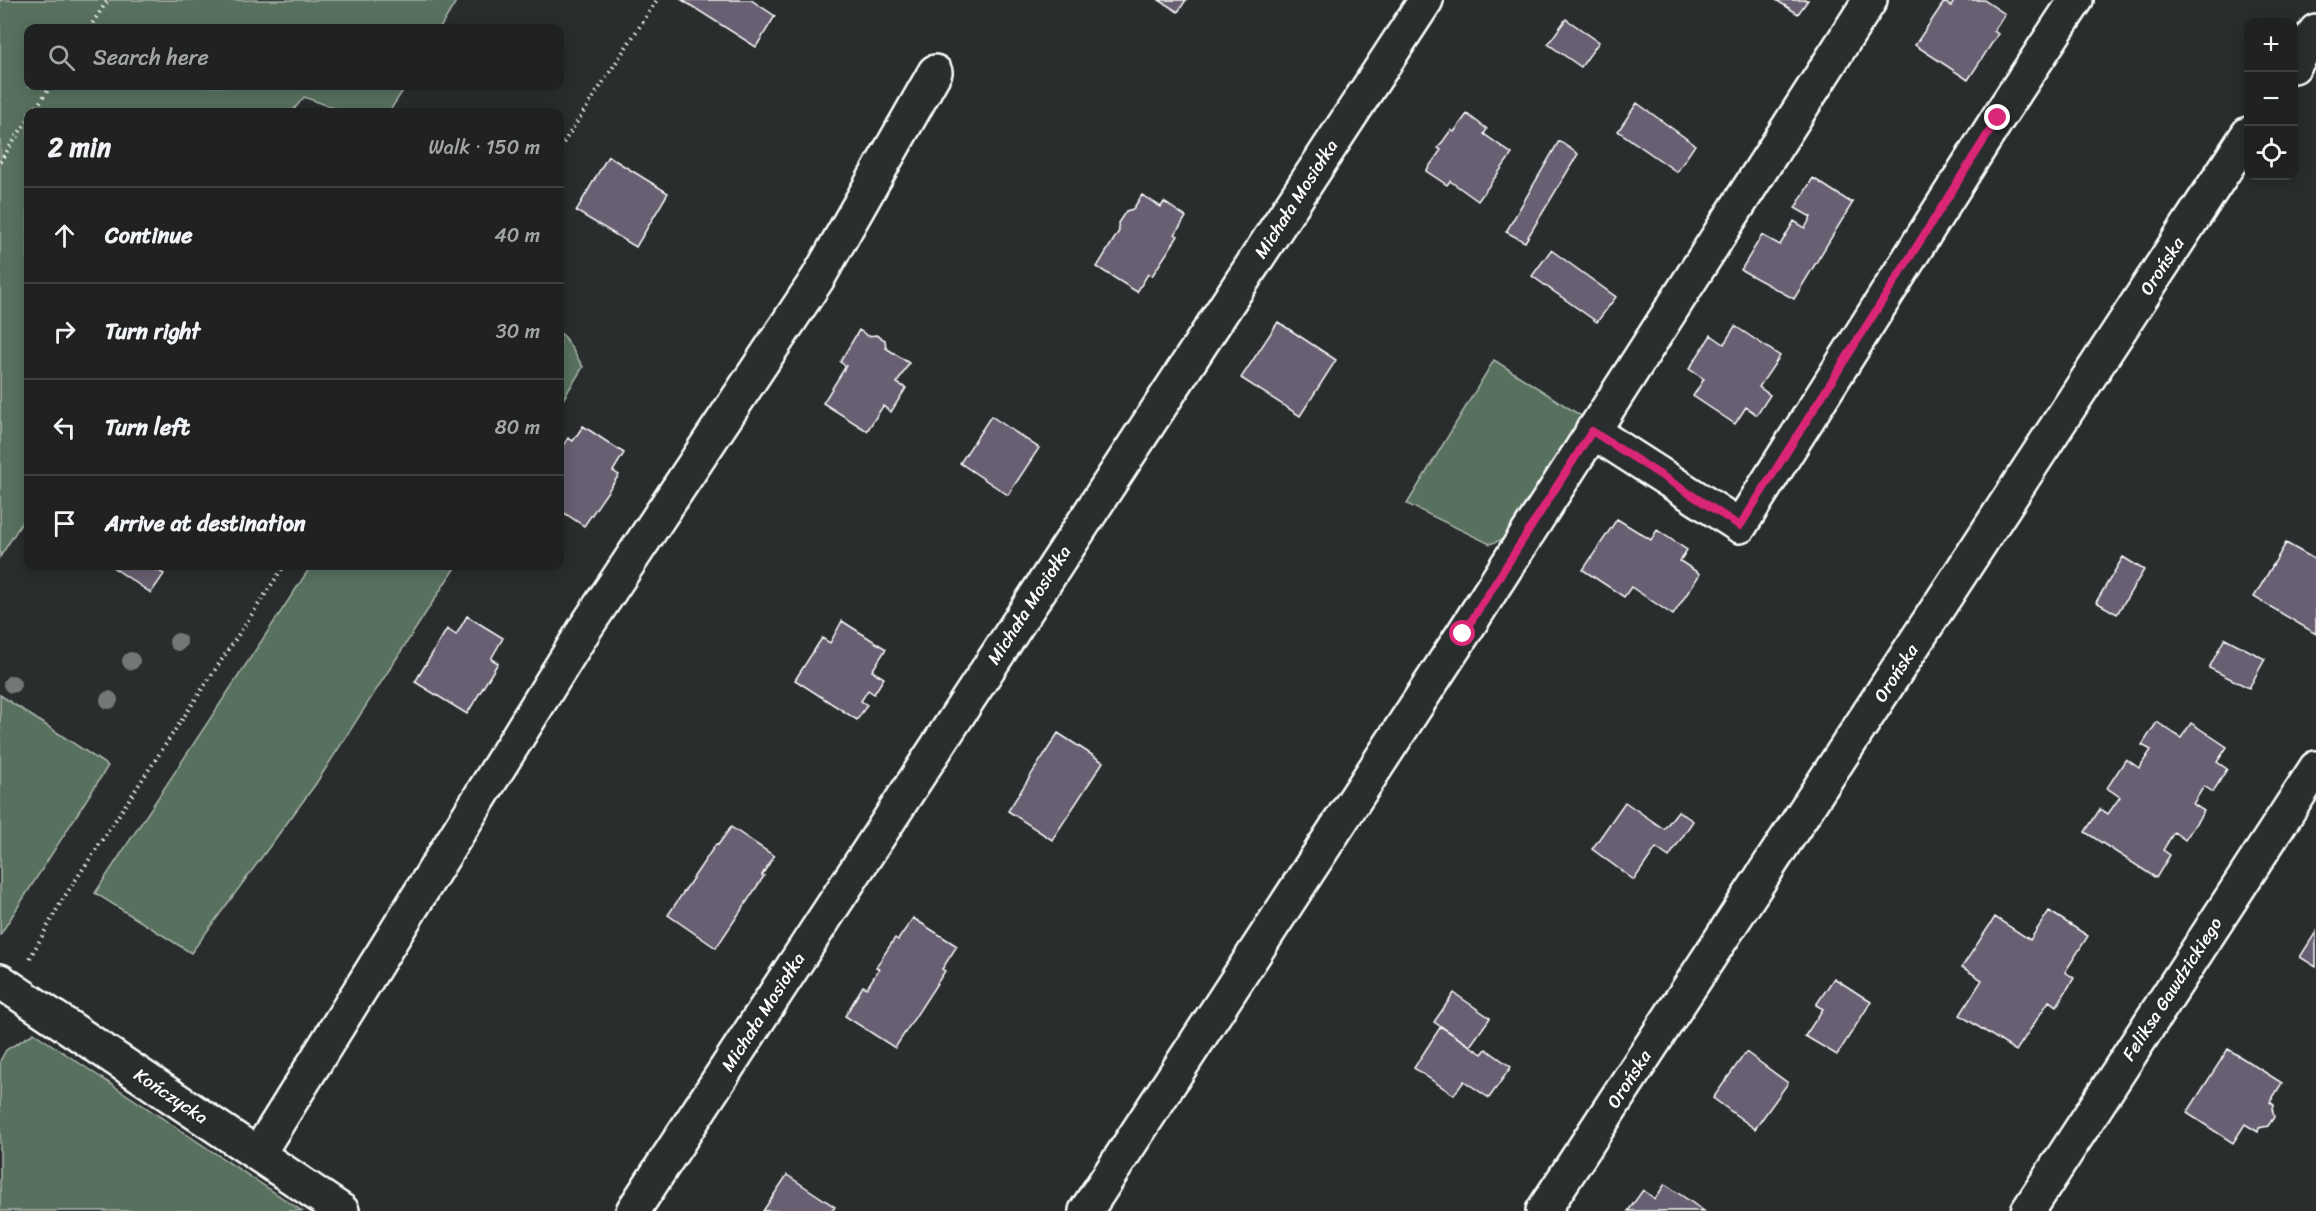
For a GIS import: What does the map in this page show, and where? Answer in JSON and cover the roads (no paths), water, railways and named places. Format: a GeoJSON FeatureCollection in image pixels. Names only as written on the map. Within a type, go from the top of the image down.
{"type":"FeatureCollection","features":[{"type":"Feature","properties":{"kind":"street","name":"Michała Mosiołka"},"geometry":{"type":"LineString","coordinates":[[633,1211],[1426,0]]}},
{"type":"Feature","properties":{"kind":"street"},"geometry":{"type":"LineString","coordinates":[[1086,1211],[1463,634],[1870,0]]}},
{"type":"Feature","properties":{"kind":"street"},"geometry":{"type":"LineString","coordinates":[[1592,431],[1740,526],[1998,118],[2076,0]]}},
{"type":"Feature","properties":{"kind":"street"},"geometry":{"type":"LineString","coordinates":[[2298,60],[2316,31]]}},
{"type":"Feature","properties":{"kind":"street"},"geometry":{"type":"LineString","coordinates":[[258,1154],[586,627],[818,278],[935,72]]}},
{"type":"Feature","properties":{"kind":"street","name":"Orońska"},"geometry":{"type":"LineString","coordinates":[[1543,1211],[2244,140]]}},
{"type":"Feature","properties":{"kind":"street","name":"Feliksa Gawdzickiego"},"geometry":{"type":"LineString","coordinates":[[2028,1211],[2316,768]]}},
{"type":"Feature","properties":{"kind":"street","name":"Kończycka"},"geometry":{"type":"LineString","coordinates":[[6,986],[342,1211]]}}]}
